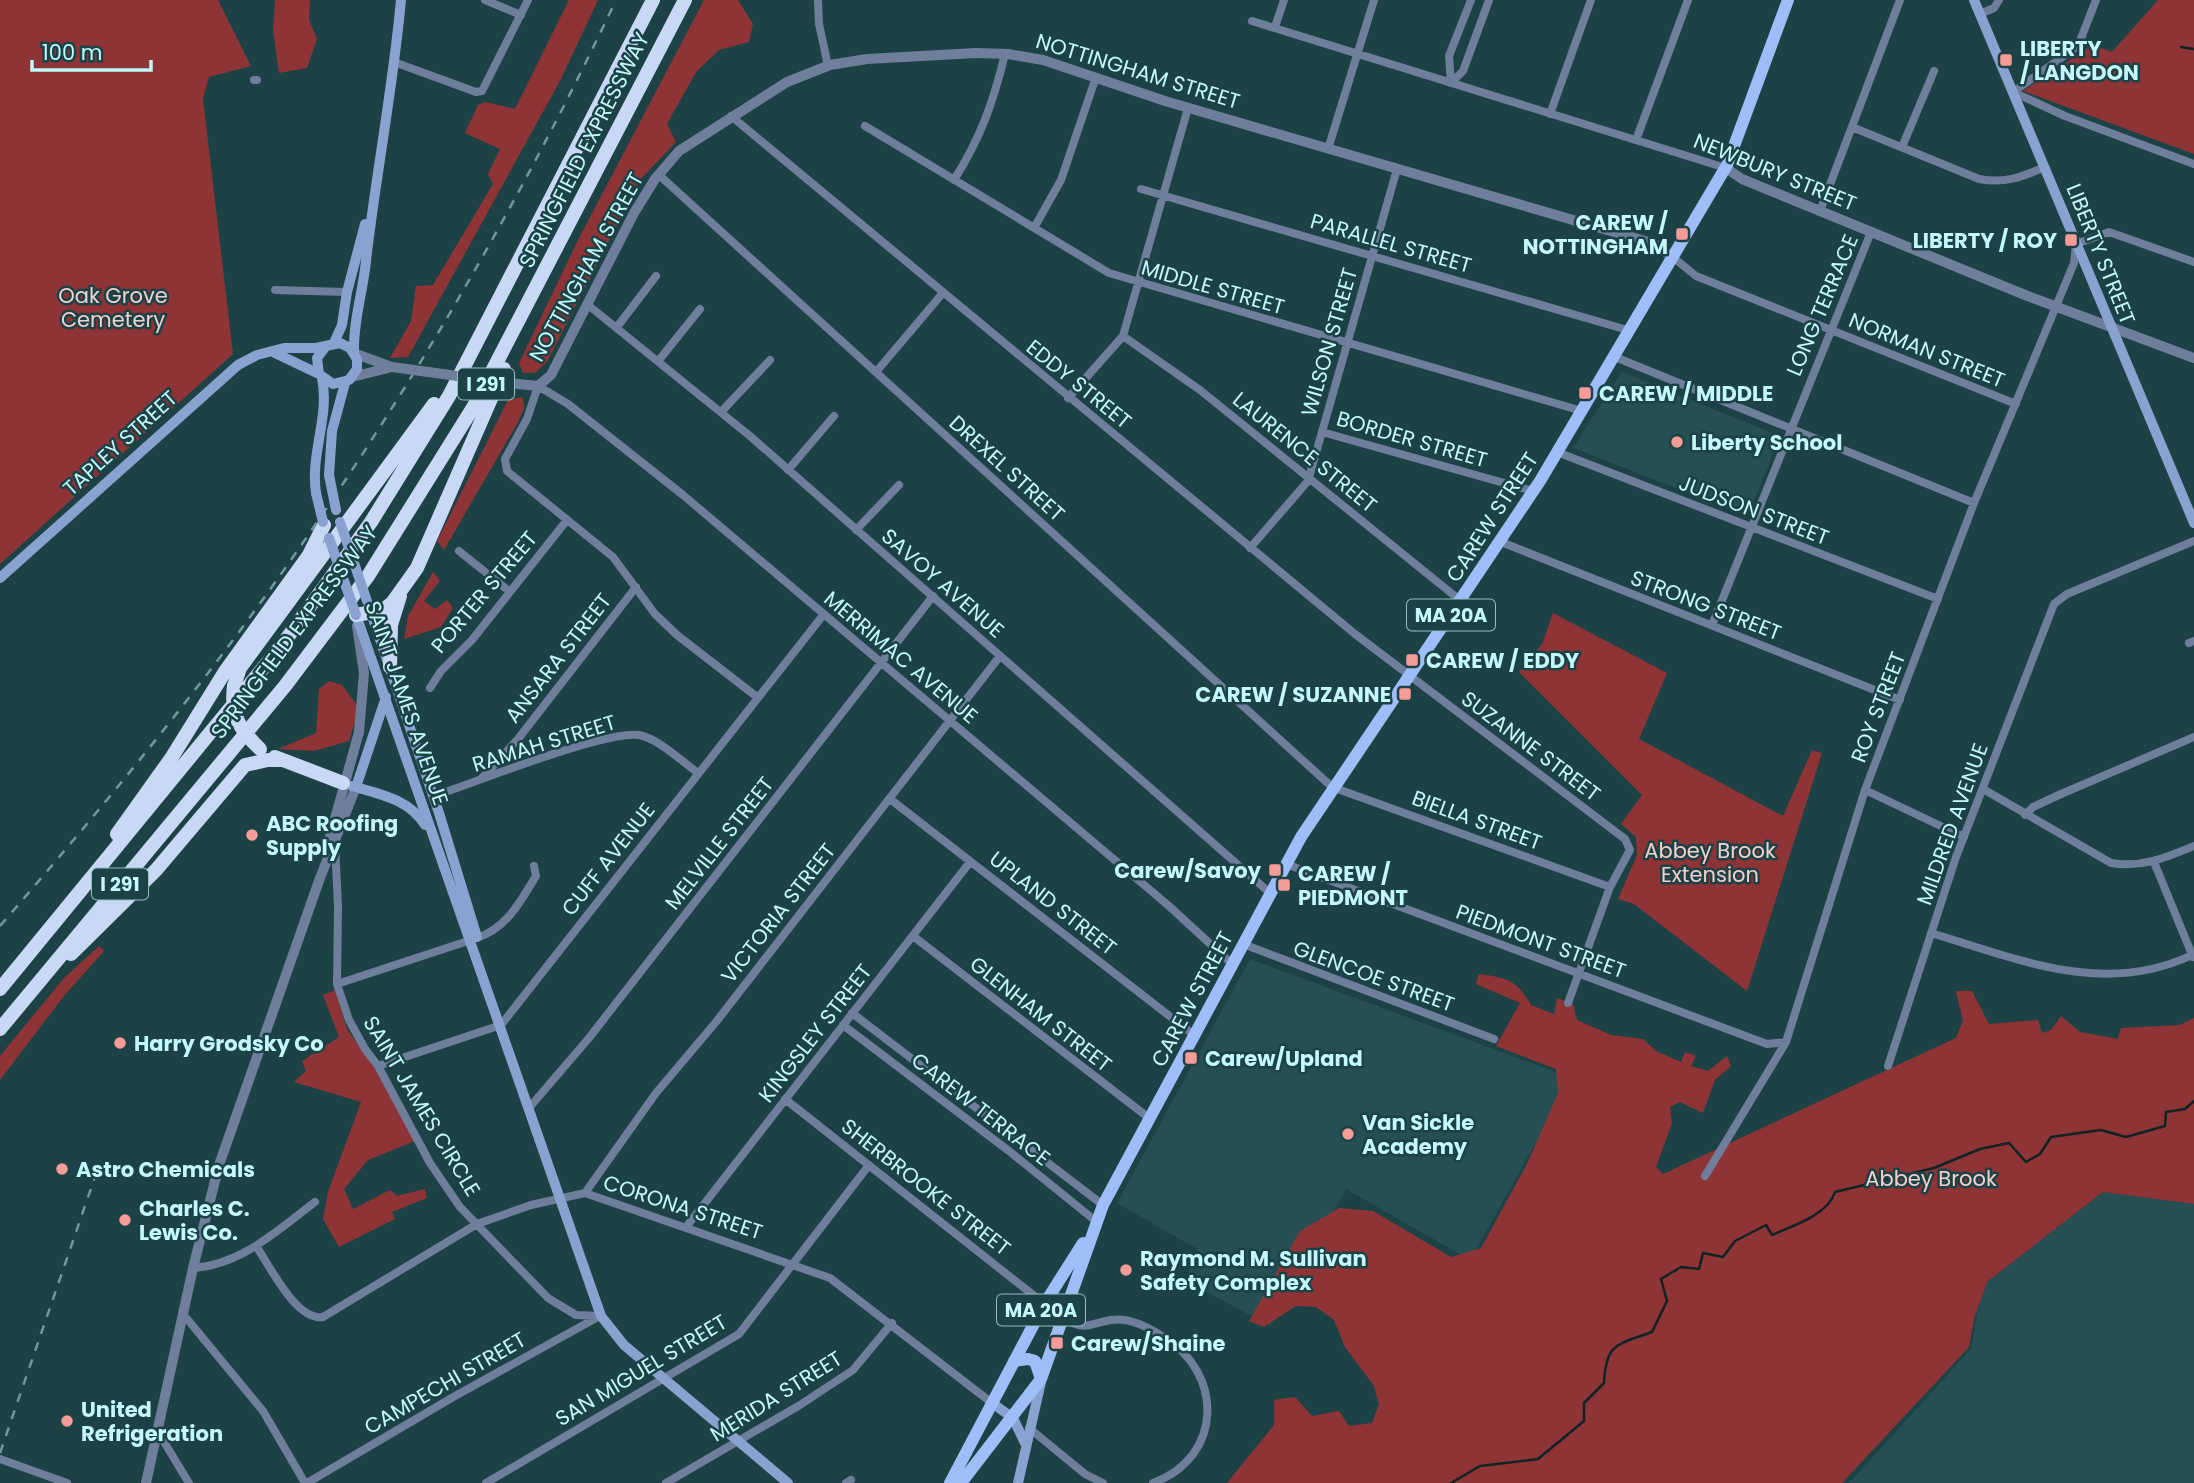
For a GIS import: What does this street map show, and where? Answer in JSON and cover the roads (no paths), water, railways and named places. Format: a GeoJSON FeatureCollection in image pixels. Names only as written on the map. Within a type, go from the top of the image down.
{"type":"FeatureCollection","features":[{"type":"Feature","properties":{"kind":"highway","name":"SPRINGFIELD EXPRESSWAY"},"geometry":{"type":"LineString","coordinates":[[0,989],[211,733],[318,598],[421,443],[480,336],[653,0]]}},
{"type":"Feature","properties":{"kind":"highway","name":"SPRINGFIELD EXPRESSWAY"},"geometry":{"type":"LineString","coordinates":[[0,1029],[285,686],[359,587],[474,406],[685,0]]}},
{"type":"Feature","properties":{"kind":"highway"},"geometry":{"type":"LineString","coordinates":[[390,667],[391,625],[400,596],[438,525],[496,390],[525,310]]}},
{"type":"Feature","properties":{"kind":"highway"},"geometry":{"type":"LineString","coordinates":[[349,785],[283,761],[260,749],[241,731],[236,721],[232,702],[233,686],[240,668],[427,414],[480,336]]}},
{"type":"Feature","properties":{"kind":"highway"},"geometry":{"type":"LineString","coordinates":[[82,887],[172,757],[226,670],[309,555],[325,528]]}},
{"type":"Feature","properties":{"kind":"highway"},"geometry":{"type":"LineString","coordinates":[[356,615],[370,607],[383,610],[400,596]]}},
{"type":"Feature","properties":{"kind":"highway"},"geometry":{"type":"LineString","coordinates":[[36,985],[127,900],[245,765],[268,760],[283,761]]}},
{"type":"Feature","properties":{"kind":"main road"},"geometry":{"type":"LineString","coordinates":[[275,353],[333,384],[349,380],[357,369],[354,333],[366,264],[372,198],[401,0]]}},
{"type":"Feature","properties":{"kind":"main road","name":"CAREW STREET"},"geometry":{"type":"LineString","coordinates":[[1018,1483],[1041,1379],[1103,1205],[1242,944],[1332,787],[1461,601],[1533,491],[1726,168],[1788,0]]}},
{"type":"Feature","properties":{"kind":"main road","name":"LIBERTY STREET"},"geometry":{"type":"LineString","coordinates":[[1974,0],[2194,523]]}},
{"type":"Feature","properties":{"kind":"main road"},"geometry":{"type":"LineString","coordinates":[[320,376],[317,358],[342,325],[347,292],[372,198]]}},
{"type":"Feature","properties":{"kind":"main road"},"geometry":{"type":"LineString","coordinates":[[330,344],[345,344],[355,353]]}},
{"type":"Feature","properties":{"kind":"main road","name":"TAPLEY STREET"},"geometry":{"type":"LineString","coordinates":[[0,578],[231,370],[257,355],[275,353],[284,348],[330,344]]}},
{"type":"Feature","properties":{"kind":"main road","name":"SAINT JAMES AVENUE"},"geometry":{"type":"LineString","coordinates":[[320,376],[325,414],[316,455],[317,493],[325,528],[438,846],[474,939]]}},
{"type":"Feature","properties":{"kind":"main road","name":"SAINT JAMES AVENUE"},"geometry":{"type":"LineString","coordinates":[[349,380],[332,431],[329,475],[336,510],[434,796],[500,1025],[601,1316],[624,1345],[788,1483]]}},
{"type":"Feature","properties":{"kind":"main road"},"geometry":{"type":"LineString","coordinates":[[390,667],[386,698],[349,785],[405,804],[419,815],[438,846]]}},
{"type":"Feature","properties":{"kind":"main road","name":"CAREW STREET"},"geometry":{"type":"LineString","coordinates":[[992,1403],[1045,1303],[1097,1222]]}},
{"type":"Feature","properties":{"kind":"main road"},"geometry":{"type":"LineString","coordinates":[[1014,1361],[1028,1359],[1035,1362],[1041,1379]]}},
{"type":"Feature","properties":{"kind":"main road","name":"MA 20A"},"geometry":{"type":"LineString","coordinates":[[961,1483],[1041,1379]]}},
{"type":"Feature","properties":{"kind":"main road"},"geometry":{"type":"LineString","coordinates":[[992,1403],[1013,1418],[1025,1443]]}},
{"type":"Feature","properties":{"kind":"main road","name":"MA 20A"},"geometry":{"type":"LineString","coordinates":[[950,1483],[992,1403]]}},
{"type":"Feature","properties":{"kind":"street"},"geometry":{"type":"LineString","coordinates":[[485,0],[521,15]]}},
{"type":"Feature","properties":{"kind":"street"},"geometry":{"type":"LineString","coordinates":[[394,62],[477,92],[482,91],[528,0]]}},
{"type":"Feature","properties":{"kind":"street"},"geometry":{"type":"LineString","coordinates":[[818,0],[819,24],[828,66]]}},
{"type":"Feature","properties":{"kind":"street"},"geometry":{"type":"LineString","coordinates":[[1275,27],[1284,0]]}},
{"type":"Feature","properties":{"kind":"street"},"geometry":{"type":"LineString","coordinates":[[1328,149],[1355,53],[1374,0]]}},
{"type":"Feature","properties":{"kind":"street"},"geometry":{"type":"LineString","coordinates":[[1451,83],[1449,56],[1471,0]]}},
{"type":"Feature","properties":{"kind":"street"},"geometry":{"type":"LineString","coordinates":[[1451,83],[1463,71],[1488,0]]}},
{"type":"Feature","properties":{"kind":"street"},"geometry":{"type":"LineString","coordinates":[[1550,114],[1591,0]]}},
{"type":"Feature","properties":{"kind":"street"},"geometry":{"type":"LineString","coordinates":[[1636,140],[1688,0]]}},
{"type":"Feature","properties":{"kind":"street"},"geometry":{"type":"LineString","coordinates":[[1820,211],[1899,0]]}},
{"type":"Feature","properties":{"kind":"street"},"geometry":{"type":"LineString","coordinates":[[1980,14],[1994,8],[1999,0]]}},
{"type":"Feature","properties":{"kind":"street"},"geometry":{"type":"LineString","coordinates":[[2096,0],[2078,46],[2013,92],[2065,116],[2194,164]]}},
{"type":"Feature","properties":{"kind":"street","name":"NEWBURY STREET"},"geometry":{"type":"LineString","coordinates":[[1252,21],[1726,168],[1742,179],[1871,232],[2194,358]]}},
{"type":"Feature","properties":{"kind":"street"},"geometry":{"type":"LineString","coordinates":[[954,180],[978,142],[993,104],[1005,54]]}},
{"type":"Feature","properties":{"kind":"street","name":"NOTTINGHAM STREET"},"geometry":{"type":"LineString","coordinates":[[567,520],[514,480],[504,466],[505,459],[527,419],[538,386],[551,375],[634,213],[679,151],[787,82],[828,66],[915,55],[1005,54],[1043,60],[1188,108],[1652,243],[1674,258]]}},
{"type":"Feature","properties":{"kind":"street"},"geometry":{"type":"LineString","coordinates":[[1902,147],[1934,71]]}},
{"type":"Feature","properties":{"kind":"street"},"geometry":{"type":"LineString","coordinates":[[1034,228],[1061,180],[1096,77]]}},
{"type":"Feature","properties":{"kind":"street"},"geometry":{"type":"LineString","coordinates":[[1068,398],[1123,336],[1136,282],[1188,108]]}},
{"type":"Feature","properties":{"kind":"street","name":"EDDY STREET"},"geometry":{"type":"LineString","coordinates":[[731,116],[1250,548],[1355,634],[1409,674]]}},
{"type":"Feature","properties":{"kind":"street","name":"MIDDLE STREET"},"geometry":{"type":"LineString","coordinates":[[865,126],[1109,273],[1582,411]]}},
{"type":"Feature","properties":{"kind":"street"},"geometry":{"type":"LineString","coordinates":[[1852,127],[1979,179],[1997,182],[2017,179],[2045,167]]}},
{"type":"Feature","properties":{"kind":"street","name":"WILSON STREET"},"geometry":{"type":"LineString","coordinates":[[1250,548],[1309,479],[1397,169]]}},
{"type":"Feature","properties":{"kind":"street","name":"DREXEL STREET"},"geometry":{"type":"LineString","coordinates":[[659,175],[1332,787]]}},
{"type":"Feature","properties":{"kind":"street","name":"PARALLEL STREET"},"geometry":{"type":"LineString","coordinates":[[1141,190],[1163,194],[1631,331]]}},
{"type":"Feature","properties":{"kind":"street","name":"LONG TERRACE"},"geometry":{"type":"LineString","coordinates":[[1712,625],[1871,232]]}},
{"type":"Feature","properties":{"kind":"street"},"geometry":{"type":"LineString","coordinates":[[2076,244],[2109,232],[2194,262]]}},
{"type":"Feature","properties":{"kind":"street","name":"ROY STREET"},"geometry":{"type":"LineString","coordinates":[[1705,1176],[1786,1042],[1865,790],[1974,503],[2074,263],[2076,244]]}},
{"type":"Feature","properties":{"kind":"street","name":"NORMAN STREET"},"geometry":{"type":"LineString","coordinates":[[1674,258],[1696,276],[2016,404]]}},
{"type":"Feature","properties":{"kind":"street"},"geometry":{"type":"LineString","coordinates":[[617,327],[656,276]]}},
{"type":"Feature","properties":{"kind":"street"},"geometry":{"type":"LineString","coordinates":[[275,289],[347,292]]}},
{"type":"Feature","properties":{"kind":"street"},"geometry":{"type":"LineString","coordinates":[[876,372],[942,294]]}},
{"type":"Feature","properties":{"kind":"street","name":"SAVOY AVENUE"},"geometry":{"type":"LineString","coordinates":[[588,305],[721,412],[1270,893]]}},
{"type":"Feature","properties":{"kind":"street"},"geometry":{"type":"LineString","coordinates":[[659,360],[700,309]]}},
{"type":"Feature","properties":{"kind":"street","name":"LAURENCE STREET"},"geometry":{"type":"LineString","coordinates":[[1123,336],[1200,390],[1461,601]]}},
{"type":"Feature","properties":{"kind":"street"},"geometry":{"type":"LineString","coordinates":[[355,353],[393,368],[538,386]]}},
{"type":"Feature","properties":{"kind":"street"},"geometry":{"type":"LineString","coordinates":[[1615,357],[1974,503]]}},
{"type":"Feature","properties":{"kind":"street"},"geometry":{"type":"LineString","coordinates":[[721,412],[770,360]]}},
{"type":"Feature","properties":{"kind":"street"},"geometry":{"type":"LineString","coordinates":[[349,380],[393,368]]}},
{"type":"Feature","properties":{"kind":"street","name":"MERRIMAC AVENUE"},"geometry":{"type":"LineString","coordinates":[[538,386],[568,404],[645,465],[824,614],[1169,906],[1232,964]]}},
{"type":"Feature","properties":{"kind":"street"},"geometry":{"type":"LineString","coordinates":[[788,470],[834,416]]}},
{"type":"Feature","properties":{"kind":"street","name":"BORDER STREET"},"geometry":{"type":"LineString","coordinates":[[1322,432],[1533,491]]}},
{"type":"Feature","properties":{"kind":"street","name":"JUDSON STREET"},"geometry":{"type":"LineString","coordinates":[[1557,452],[1938,599]]}},
{"type":"Feature","properties":{"kind":"street"},"geometry":{"type":"LineString","coordinates":[[856,530],[899,485]]}},
{"type":"Feature","properties":{"kind":"street"},"geometry":{"type":"LineString","coordinates":[[567,520],[613,557],[655,614],[677,635],[757,697]]}},
{"type":"Feature","properties":{"kind":"street","name":"PORTER STREET"},"geometry":{"type":"LineString","coordinates":[[430,688],[567,520]]}},
{"type":"Feature","properties":{"kind":"street","name":"MILDRED AVENUE"},"geometry":{"type":"LineString","coordinates":[[1888,1066],[1964,837],[2054,604],[2059,598],[2194,541]]}},
{"type":"Feature","properties":{"kind":"street","name":"STRONG STREET"},"geometry":{"type":"LineString","coordinates":[[1500,542],[1899,700]]}},
{"type":"Feature","properties":{"kind":"street"},"geometry":{"type":"LineString","coordinates":[[459,551],[510,592]]}},
{"type":"Feature","properties":{"kind":"street","name":"ANSARA STREET"},"geometry":{"type":"LineString","coordinates":[[480,781],[518,739],[636,587]]}},
{"type":"Feature","properties":{"kind":"street","name":"MELVILLE STREET"},"geometry":{"type":"LineString","coordinates":[[528,1108],[589,1038],[933,596]]}},
{"type":"Feature","properties":{"kind":"street","name":"CUFF AVENUE"},"geometry":{"type":"LineString","coordinates":[[500,1025],[824,614]]}},
{"type":"Feature","properties":{"kind":"street"},"geometry":{"type":"LineString","coordinates":[[320,878],[335,842],[359,732],[364,695],[356,615]]}},
{"type":"Feature","properties":{"kind":"street","name":"VICTORIA STREET"},"geometry":{"type":"LineString","coordinates":[[585,1193],[656,1093],[716,1022],[1000,656]]}},
{"type":"Feature","properties":{"kind":"street","name":"SUZANNE STREET"},"geometry":{"type":"LineString","coordinates":[[1409,674],[1626,839],[1630,847],[1610,887]]}},
{"type":"Feature","properties":{"kind":"street","name":"RAMAH STREET"},"geometry":{"type":"LineString","coordinates":[[434,796],[592,743],[636,735],[649,738],[697,772]]}},
{"type":"Feature","properties":{"kind":"street"},"geometry":{"type":"LineString","coordinates":[[2025,815],[2033,807],[2061,794],[2194,737]]}},
{"type":"Feature","properties":{"kind":"street"},"geometry":{"type":"LineString","coordinates":[[146,1483],[193,1268],[219,1165],[320,878],[349,785]]}},
{"type":"Feature","properties":{"kind":"street","name":"BIELLA STREET"},"geometry":{"type":"LineString","coordinates":[[1332,787],[1610,887]]}},
{"type":"Feature","properties":{"kind":"street"},"geometry":{"type":"LineString","coordinates":[[1983,789],[2111,863],[2129,866],[2154,863],[2194,846]]}},
{"type":"Feature","properties":{"kind":"street"},"geometry":{"type":"LineString","coordinates":[[1865,790],[1964,837]]}},
{"type":"Feature","properties":{"kind":"street","name":"UPLAND STREET"},"geometry":{"type":"LineString","coordinates":[[890,799],[1194,1035]]}},
{"type":"Feature","properties":{"kind":"street","name":"SAINT JAMES CIRCLE"},"geometry":{"type":"LineString","coordinates":[[335,842],[337,984],[349,1020],[378,1066],[437,1174],[460,1208],[548,1298],[565,1311],[576,1315],[601,1316]]}},
{"type":"Feature","properties":{"kind":"street","name":"KINGSLEY STREET"},"geometry":{"type":"LineString","coordinates":[[687,1226],[970,862]]}},
{"type":"Feature","properties":{"kind":"street"},"geometry":{"type":"LineString","coordinates":[[1931,933],[2037,965],[2089,975],[2144,971],[2193,957],[2154,863]]}},
{"type":"Feature","properties":{"kind":"street","name":"PIEDMONT STREET"},"geometry":{"type":"LineString","coordinates":[[1286,864],[1767,1044],[1786,1042]]}},
{"type":"Feature","properties":{"kind":"street"},"geometry":{"type":"LineString","coordinates":[[337,984],[491,933],[506,921],[536,876],[534,866]]}},
{"type":"Feature","properties":{"kind":"street"},"geometry":{"type":"LineString","coordinates":[[1568,1003],[1610,887]]}},
{"type":"Feature","properties":{"kind":"street","name":"GLENHAM STREET"},"geometry":{"type":"LineString","coordinates":[[913,936],[1149,1118]]}},
{"type":"Feature","properties":{"kind":"street","name":"GLENCOE STREET"},"geometry":{"type":"LineString","coordinates":[[1242,944],[1494,1039]]}},
{"type":"Feature","properties":{"kind":"street","name":"CAREW TERRACE"},"geometry":{"type":"LineString","coordinates":[[852,1013],[1103,1205]]}},
{"type":"Feature","properties":{"kind":"street"},"geometry":{"type":"LineString","coordinates":[[378,1066],[500,1025]]}},
{"type":"Feature","properties":{"kind":"street","name":"CAREW TERRACE"},"geometry":{"type":"LineString","coordinates":[[843,1025],[1009,1151],[1097,1222]]}},
{"type":"Feature","properties":{"kind":"street","name":"SHERBROOKE STREET"},"geometry":{"type":"LineString","coordinates":[[785,1099],[1045,1303]]}},
{"type":"Feature","properties":{"kind":"street","name":"SAN MIGUEL STREET"},"geometry":{"type":"LineString","coordinates":[[486,1483],[739,1334],[869,1166]]}},
{"type":"Feature","properties":{"kind":"street","name":"CORONA STREET"},"geometry":{"type":"LineString","coordinates":[[256,1246],[297,1307],[316,1318],[352,1301],[477,1224],[558,1198],[585,1193],[687,1226],[830,1278],[892,1323],[992,1403]]}},
{"type":"Feature","properties":{"kind":"street"},"geometry":{"type":"LineString","coordinates":[[193,1268],[214,1267],[231,1261],[315,1202]]}},
{"type":"Feature","properties":{"kind":"street"},"geometry":{"type":"LineString","coordinates":[[1045,1303],[1074,1325],[1094,1327],[1111,1320],[1139,1324],[1171,1342],[1198,1373],[1208,1408],[1202,1439],[1181,1468],[1153,1483]]}},
{"type":"Feature","properties":{"kind":"street"},"geometry":{"type":"LineString","coordinates":[[183,1314],[262,1411],[306,1483]]}},
{"type":"Feature","properties":{"kind":"street","name":"CAMPECHI STREET"},"geometry":{"type":"LineString","coordinates":[[306,1483],[455,1396],[601,1316]]}},
{"type":"Feature","properties":{"kind":"street","name":"MERIDA STREET"},"geometry":{"type":"LineString","coordinates":[[666,1483],[853,1370],[892,1323]]}},
{"type":"Feature","properties":{"kind":"street"},"geometry":{"type":"LineString","coordinates":[[1029,1428],[1085,1474],[1103,1483]]}},
{"type":"Feature","properties":{"kind":"street"},"geometry":{"type":"LineString","coordinates":[[158,1432],[189,1483]]}},
{"type":"Feature","properties":{"kind":"street"},"geometry":{"type":"LineString","coordinates":[[0,1460],[67,1483]]}},
{"type":"Feature","properties":{"kind":"waterway"},"geometry":{"type":"LineString","coordinates":[[2181,47],[2194,49]]}},
{"type":"Feature","properties":{"kind":"waterway","name":"Abbey Brook"},"geometry":{"type":"LineString","coordinates":[[1451,1483],[1480,1466],[1538,1459],[1584,1421],[1584,1403],[1604,1383],[1607,1360],[1611,1352],[1622,1343],[1652,1332],[1667,1301],[1661,1279],[1681,1267],[1699,1269],[1703,1253],[1723,1257],[1735,1241],[1766,1225],[1772,1235],[1799,1224],[1825,1207],[1835,1192],[1934,1168],[1980,1149],[2009,1143],[2026,1162],[2040,1154],[2051,1137],[2101,1130],[2126,1137],[2165,1126],[2166,1112],[2185,1109],[2194,1101]]}},
{"type":"Feature","properties":{"kind":"railway"},"geometry":{"type":"LineString","coordinates":[[0,926],[188,699],[259,605],[338,490],[425,355],[506,215],[616,0]]}},
{"type":"Feature","properties":{"kind":"railway"},"geometry":{"type":"LineString","coordinates":[[0,1453],[96,1174]]}},
{"type":"Feature","properties":{"kind":"place","name":"LIBERTY / LANGDON"},"geometry":{"type":"Point","coordinates":[2006,60]}},
{"type":"Feature","properties":{"kind":"place","name":"CAREW / NOTTINGHAM"},"geometry":{"type":"Point","coordinates":[1682,234]}},
{"type":"Feature","properties":{"kind":"place","name":"LIBERTY / ROY"},"geometry":{"type":"Point","coordinates":[2071,240]}},
{"type":"Feature","properties":{"kind":"place","name":"CAREW / MIDDLE"},"geometry":{"type":"Point","coordinates":[1585,393]}},
{"type":"Feature","properties":{"kind":"place","name":"Liberty School"},"geometry":{"type":"Point","coordinates":[1677,442]}},
{"type":"Feature","properties":{"kind":"place","name":"CAREW / EDDY"},"geometry":{"type":"Point","coordinates":[1412,660]}},
{"type":"Feature","properties":{"kind":"place","name":"CAREW / SUZANNE"},"geometry":{"type":"Point","coordinates":[1405,694]}},
{"type":"Feature","properties":{"kind":"place","name":"ABC Roofing Supply"},"geometry":{"type":"Point","coordinates":[252,835]}},
{"type":"Feature","properties":{"kind":"place","name":"Carew/Savoy"},"geometry":{"type":"Point","coordinates":[1275,870]}},
{"type":"Feature","properties":{"kind":"place","name":"CAREW / PIEDMONT"},"geometry":{"type":"Point","coordinates":[1284,885]}},
{"type":"Feature","properties":{"kind":"place","name":"Harry Grodsky Co"},"geometry":{"type":"Point","coordinates":[120,1043]}},
{"type":"Feature","properties":{"kind":"place","name":"Carew/Upland"},"geometry":{"type":"Point","coordinates":[1191,1058]}},
{"type":"Feature","properties":{"kind":"place","name":"Van Sickle Academy"},"geometry":{"type":"Point","coordinates":[1348,1134]}},
{"type":"Feature","properties":{"kind":"place","name":"Astro Chemicals"},"geometry":{"type":"Point","coordinates":[62,1169]}},
{"type":"Feature","properties":{"kind":"place","name":"Charles C. Lewis Co."},"geometry":{"type":"Point","coordinates":[125,1220]}},
{"type":"Feature","properties":{"kind":"place","name":"Raymond M. Sullivan Safety Complex"},"geometry":{"type":"Point","coordinates":[1126,1270]}},
{"type":"Feature","properties":{"kind":"place","name":"Carew/Shaine"},"geometry":{"type":"Point","coordinates":[1057,1343]}},
{"type":"Feature","properties":{"kind":"place","name":"United Refrigeration"},"geometry":{"type":"Point","coordinates":[67,1421]}},
{"type":"Feature","properties":{"kind":"park label","name":"Oak Grove Cemetery"},"geometry":{"type":"Point","coordinates":[113,307]}},
{"type":"Feature","properties":{"kind":"park label","name":"Abbey Brook Extension"},"geometry":{"type":"Point","coordinates":[1710,862]}}]}
